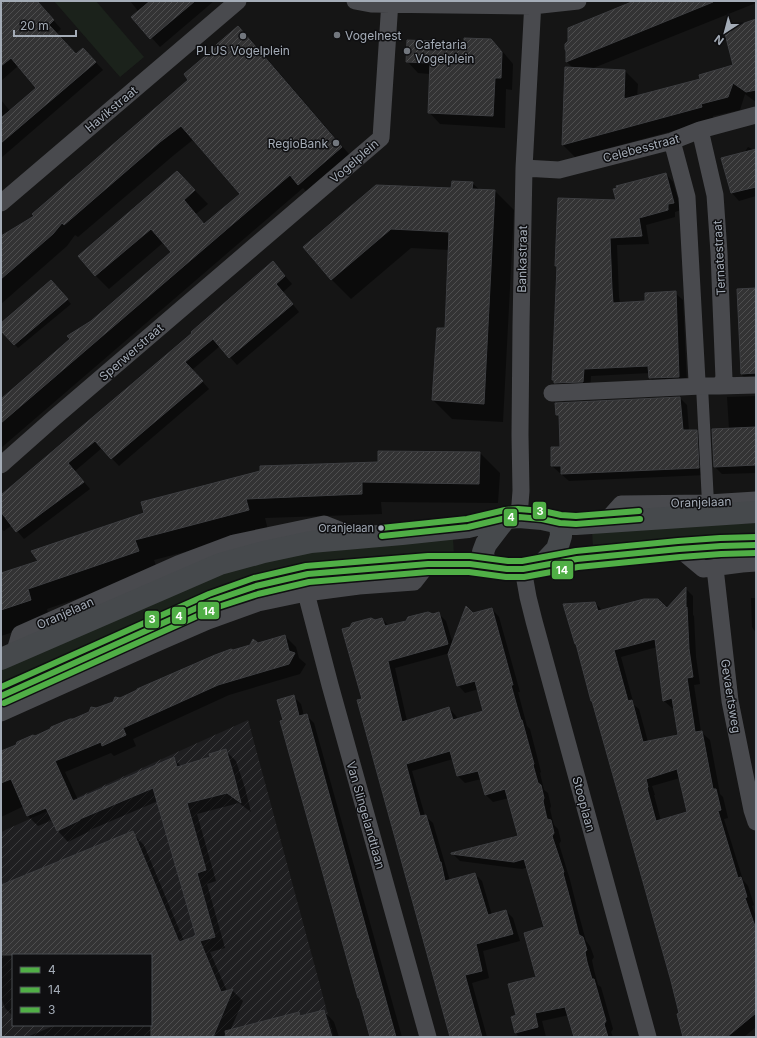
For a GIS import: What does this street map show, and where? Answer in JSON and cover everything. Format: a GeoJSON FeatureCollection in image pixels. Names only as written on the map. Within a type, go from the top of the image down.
{"type":"FeatureCollection","features":[{"type":"Feature","properties":{"kind":"main road","name":"Oranjelaan"},"geometry":{"type":"LineString","coordinates":[[7,656],[220,564],[264,552],[311,542],[468,527],[513,517],[542,519],[560,523],[576,524],[756,512]]}},
{"type":"Feature","properties":{"kind":"main road"},"geometry":{"type":"LineString","coordinates":[[485,566],[483,552],[486,544],[513,517]]}},
{"type":"Feature","properties":{"kind":"main road"},"geometry":{"type":"LineString","coordinates":[[532,567],[557,549],[561,536],[560,523]]}},
{"type":"Feature","properties":{"kind":"main road"},"geometry":{"type":"LineString","coordinates":[[1,696],[212,601],[256,586],[308,574],[428,564],[470,564],[507,569],[532,567],[577,559],[680,549],[756,545]]}},
{"type":"Feature","properties":{"kind":"street","name":"Havikstraat"},"geometry":{"type":"LineString","coordinates":[[1,203],[238,1]]}},
{"type":"Feature","properties":{"kind":"street"},"geometry":{"type":"LineString","coordinates":[[355,1],[371,4],[390,2],[532,4],[578,1]]}},
{"type":"Feature","properties":{"kind":"street","name":"Vogelplein"},"geometry":{"type":"LineString","coordinates":[[262,240],[381,138],[390,2]]}},
{"type":"Feature","properties":{"kind":"street","name":"Bankastraat"},"geometry":{"type":"LineString","coordinates":[[513,517],[521,491],[521,326],[524,168],[532,4]]}},
{"type":"Feature","properties":{"kind":"street","name":"Celebesstraat"},"geometry":{"type":"LineString","coordinates":[[524,168],[559,170],[672,141],[700,130],[756,115]]}},
{"type":"Feature","properties":{"kind":"street","name":"Ternatestraat"},"geometry":{"type":"LineString","coordinates":[[700,130],[716,195],[724,379],[719,386]]}},
{"type":"Feature","properties":{"kind":"street"},"geometry":{"type":"LineString","coordinates":[[672,141],[687,197],[697,381],[702,386],[708,503]]}},
{"type":"Feature","properties":{"kind":"street","name":"Sperwerstraat"},"geometry":{"type":"LineString","coordinates":[[1,465],[262,240]]}},
{"type":"Feature","properties":{"kind":"street"},"geometry":{"type":"LineString","coordinates":[[552,393],[756,385]]}},
{"type":"Feature","properties":{"kind":"street","name":"Oranjelaan"},"geometry":{"type":"LineString","coordinates":[[606,521],[621,504],[708,503],[756,500]]}},
{"type":"Feature","properties":{"kind":"street"},"geometry":{"type":"LineString","coordinates":[[680,549],[703,569],[756,563]]}},
{"type":"Feature","properties":{"kind":"street"},"geometry":{"type":"LineString","coordinates":[[1,713],[208,621],[258,603],[306,593],[359,586],[414,582],[428,564]]}},
{"type":"Feature","properties":{"kind":"street","name":"Stooplaan"},"geometry":{"type":"LineString","coordinates":[[532,567],[528,597],[648,1037]]}},
{"type":"Feature","properties":{"kind":"street","name":"Gevaertsweg"},"geometry":{"type":"LineString","coordinates":[[715,568],[730,701],[752,810],[756,822]]}},
{"type":"Feature","properties":{"kind":"street","name":"Van Slingelandtlaan"},"geometry":{"type":"LineString","coordinates":[[306,593],[330,685],[428,1037]]}},
{"type":"Feature","properties":{"kind":"shaded area"},"geometry":{"type":"Polygon","coordinates":[[[54,1],[96,1],[144,57],[120,77],[54,1]]]}},
{"type":"Feature","properties":{"kind":"shaded area"},"geometry":{"type":"Polygon","coordinates":[[[756,523],[756,537],[593,548],[592,530],[756,523]]]}},
{"type":"Feature","properties":{"kind":"shaded area"},"geometry":{"type":"Polygon","coordinates":[[[453,538],[454,556],[377,560],[1,687],[1,670],[14,662],[195,581],[294,553],[453,538]]]}},
{"type":"Feature","properties":{"kind":"shaded area"},"geometry":{"type":"Polygon","coordinates":[[[248,720],[334,1037],[1,1037],[1,832],[248,720]]]}},
{"type":"Feature","properties":{"kind":"building"},"geometry":{"type":"Polygon","coordinates":[[[1,1],[37,1],[54,20],[49,25],[76,54],[83,48],[96,62],[1,143],[1,118],[36,88],[11,58],[1,66],[1,1]]]}},
{"type":"Feature","properties":{"kind":"building"},"geometry":{"type":"Polygon","coordinates":[[[150,1],[195,1],[150,39],[131,17],[150,1]]]}},
{"type":"Feature","properties":{"kind":"building"},"geometry":{"type":"Polygon","coordinates":[[[634,1],[713,2],[566,62],[565,44],[568,41],[568,28],[634,1]]]}},
{"type":"Feature","properties":{"kind":"building"},"geometry":{"type":"Polygon","coordinates":[[[756,19],[756,90],[746,92],[733,83],[728,97],[701,104],[702,107],[562,145],[565,67],[625,70],[624,99],[700,79],[699,75],[733,65],[724,30],[756,19]]]}},
{"type":"Feature","properties":{"kind":"building"},"geometry":{"type":"Polygon","coordinates":[[[238,26],[342,147],[298,185],[290,175],[1,423],[1,399],[70,339],[67,336],[91,321],[171,252],[151,229],[95,276],[78,256],[177,171],[195,190],[184,200],[204,224],[240,194],[181,126],[160,142],[64,225],[62,223],[53,234],[1,279],[1,236],[34,216],[32,214],[188,80],[184,74],[238,26]]]}},
{"type":"Feature","properties":{"kind":"building"},"geometry":{"type":"Polygon","coordinates":[[[464,38],[491,39],[502,52],[501,78],[495,78],[493,116],[428,113],[430,63],[406,62],[407,40],[464,45],[464,38]]]}},
{"type":"Feature","properties":{"kind":"building"},"geometry":{"type":"Polygon","coordinates":[[[756,149],[756,187],[731,193],[721,158],[756,149]]]}},
{"type":"Feature","properties":{"kind":"building"},"geometry":{"type":"Polygon","coordinates":[[[666,173],[674,203],[668,204],[668,210],[639,218],[642,236],[610,238],[612,289],[613,303],[645,301],[645,293],[676,291],[679,377],[649,378],[648,366],[584,369],[583,382],[554,383],[554,380],[552,380],[557,266],[555,266],[558,198],[616,200],[613,189],[617,188],[616,186],[666,173]]]}},
{"type":"Feature","properties":{"kind":"building"},"geometry":{"type":"Polygon","coordinates":[[[452,181],[473,182],[472,189],[495,190],[484,404],[432,400],[437,328],[445,328],[449,232],[391,229],[331,280],[303,247],[376,185],[451,188],[452,181]]]}},
{"type":"Feature","properties":{"kind":"building"},"geometry":{"type":"Polygon","coordinates":[[[273,261],[285,276],[276,284],[293,304],[229,358],[213,339],[185,362],[203,381],[111,459],[95,441],[68,463],[84,482],[16,532],[1,512],[1,495],[192,333],[191,332],[273,261]]]}},
{"type":"Feature","properties":{"kind":"building"},"geometry":{"type":"Polygon","coordinates":[[[51,280],[68,299],[14,345],[1,331],[1,323],[51,280]]]}},
{"type":"Feature","properties":{"kind":"building"},"geometry":{"type":"Polygon","coordinates":[[[756,288],[756,373],[741,374],[737,289],[756,288]]]}},
{"type":"Feature","properties":{"kind":"building"},"geometry":{"type":"Polygon","coordinates":[[[680,397],[683,430],[697,430],[699,468],[561,474],[561,466],[551,466],[551,447],[560,447],[559,415],[556,415],[555,403],[680,397]]]}},
{"type":"Feature","properties":{"kind":"building"},"geometry":{"type":"Polygon","coordinates":[[[756,427],[756,465],[714,467],[712,429],[756,427]]]}},
{"type":"Feature","properties":{"kind":"building"},"geometry":{"type":"Polygon","coordinates":[[[378,451],[480,452],[479,484],[362,482],[362,494],[246,499],[249,510],[135,540],[139,551],[28,589],[31,600],[1,610],[1,573],[38,561],[31,551],[144,513],[141,502],[260,471],[260,466],[378,462],[378,451]]]}},
{"type":"Feature","properties":{"kind":"building"},"geometry":{"type":"Polygon","coordinates":[[[686,587],[689,649],[693,677],[687,678],[695,732],[702,731],[713,789],[716,789],[721,810],[718,811],[738,878],[741,877],[747,897],[745,898],[756,929],[756,1013],[727,1037],[683,1037],[671,981],[576,644],[563,604],[595,602],[598,611],[644,599],[658,599],[667,608],[686,587]],[[655,639],[614,650],[628,701],[632,700],[643,742],[678,735],[672,698],[663,701],[655,639]],[[677,769],[646,779],[656,821],[687,812],[677,769]]]}},
{"type":"Feature","properties":{"kind":"building"},"geometry":{"type":"Polygon","coordinates":[[[466,606],[473,613],[492,608],[513,685],[511,685],[534,764],[533,765],[538,783],[541,785],[547,819],[551,820],[554,833],[552,836],[564,872],[563,873],[579,935],[583,937],[587,950],[585,952],[587,962],[592,979],[594,979],[606,1021],[604,1024],[608,1037],[574,1037],[565,1007],[535,1013],[538,1027],[515,1033],[511,1017],[516,1015],[508,984],[536,977],[524,933],[544,927],[524,859],[514,862],[451,854],[518,836],[505,789],[485,795],[478,771],[457,776],[450,751],[406,764],[420,816],[426,815],[441,862],[445,881],[475,873],[488,915],[506,910],[513,934],[476,944],[482,971],[465,975],[482,1037],[450,1037],[357,700],[362,699],[342,629],[350,627],[352,623],[371,618],[375,620],[382,618],[385,626],[406,621],[408,617],[428,612],[433,614],[439,612],[448,644],[388,661],[402,722],[449,707],[453,720],[483,711],[475,681],[457,686],[448,654],[466,606]]]}},
{"type":"Feature","properties":{"kind":"building"},"geometry":{"type":"Polygon","coordinates":[[[285,635],[289,651],[295,653],[289,664],[218,685],[123,728],[126,735],[102,746],[101,742],[55,761],[73,801],[174,757],[177,767],[210,757],[209,754],[226,749],[241,803],[227,793],[187,803],[206,870],[197,873],[215,937],[200,941],[221,992],[233,989],[213,1037],[151,1037],[152,954],[1,955],[1,885],[133,831],[179,942],[196,936],[153,788],[80,819],[57,831],[46,808],[27,816],[11,779],[1,783],[1,751],[16,745],[17,742],[33,735],[35,736],[50,729],[51,727],[89,712],[91,707],[96,708],[113,702],[115,697],[120,698],[215,655],[231,649],[233,650],[250,645],[253,639],[258,643],[285,635]]]}},
{"type":"Feature","properties":{"kind":"building"},"geometry":{"type":"Polygon","coordinates":[[[294,695],[299,716],[307,714],[396,1037],[370,1037],[358,998],[280,721],[283,720],[277,700],[294,695]]]}},
{"type":"Feature","properties":{"kind":"building"},"geometry":{"type":"Polygon","coordinates":[[[324,1010],[332,1037],[226,1037],[225,1031],[299,1012],[300,1016],[324,1010]]]}},
{"type":"Feature","properties":{"kind":"transit line","name":"3"},"geometry":{"type":"LineString","coordinates":[[381,528],[467,519],[505,510],[518,509],[576,516],[639,511]]}},
{"type":"Feature","properties":{"kind":"transit line","name":"4"},"geometry":{"type":"LineString","coordinates":[[382,536],[468,527],[506,518],[519,517],[576,524],[640,519]]}},
{"type":"Feature","properties":{"kind":"transit line","name":"3"},"geometry":{"type":"LineString","coordinates":[[1,687],[209,594],[254,578],[306,566],[428,556],[470,556],[508,561],[522,561],[576,551],[678,541],[756,537]]}},
{"type":"Feature","properties":{"kind":"transit line","name":"4"},"geometry":{"type":"LineString","coordinates":[[1,696],[212,601],[256,586],[308,574],[428,564],[470,564],[507,569],[523,569],[577,559],[679,549],[756,545]]}},
{"type":"Feature","properties":{"kind":"transit line","name":"14"},"geometry":{"type":"LineString","coordinates":[[4,703],[215,608],[258,594],[309,582],[428,572],[469,572],[506,577],[524,577],[578,567],[680,557],[756,553]]}},
{"type":"Feature","properties":{"kind":"place","name":"Vogelnest"},"geometry":{"type":"Point","coordinates":[337,35]}},
{"type":"Feature","properties":{"kind":"place","name":"PLUS Vogelplein"},"geometry":{"type":"Point","coordinates":[243,36]}},
{"type":"Feature","properties":{"kind":"place","name":"Cafetaria Vogelplein"},"geometry":{"type":"Point","coordinates":[407,51]}},
{"type":"Feature","properties":{"kind":"place","name":"RegioBank"},"geometry":{"type":"Point","coordinates":[336,143]}},
{"type":"Feature","properties":{"kind":"place","name":"Oranjelaan"},"geometry":{"type":"Point","coordinates":[381,528]}}]}
